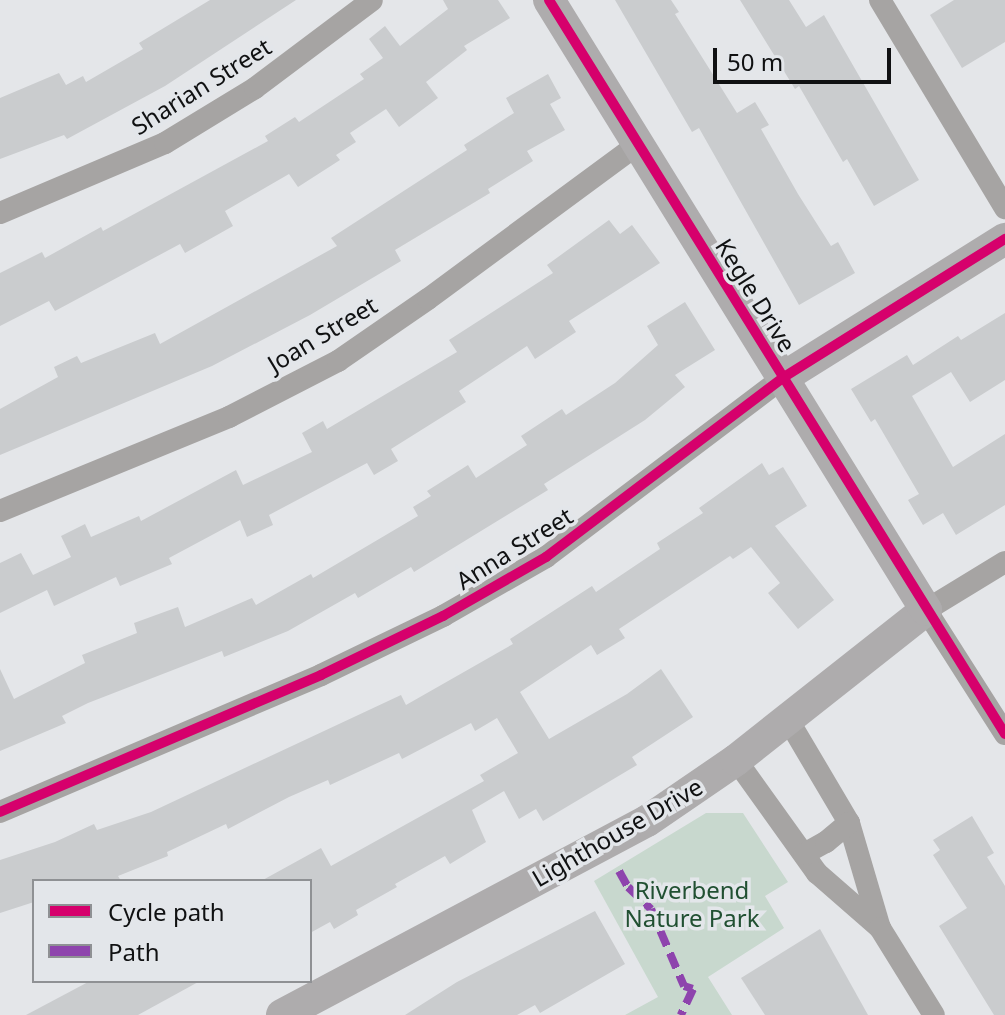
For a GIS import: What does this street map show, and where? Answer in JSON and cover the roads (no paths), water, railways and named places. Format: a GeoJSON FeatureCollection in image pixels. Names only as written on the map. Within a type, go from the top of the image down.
{"type":"FeatureCollection","features":[{"type":"Feature","properties":{"kind":"street","name":"Sharian Street"},"geometry":{"type":"LineString","coordinates":[[0,213],[165,143],[255,88],[372,0]]}},
{"type":"Feature","properties":{"kind":"street","name":"Kegle Drive"},"geometry":{"type":"LineString","coordinates":[[549,0],[1005,734]]}},
{"type":"Feature","properties":{"kind":"street"},"geometry":{"type":"LineString","coordinates":[[880,0],[1005,208]]}},
{"type":"Feature","properties":{"kind":"street","name":"Joan Street"},"geometry":{"type":"LineString","coordinates":[[0,511],[229,417],[338,361],[428,299],[638,144]]}},
{"type":"Feature","properties":{"kind":"street","name":"Anna Street"},"geometry":{"type":"LineString","coordinates":[[0,812],[321,675],[443,616],[546,557],[784,377],[1005,239]]}},
{"type":"Feature","properties":{"kind":"street"},"geometry":{"type":"LineString","coordinates":[[926,610],[1005,562]]}},
{"type":"Feature","properties":{"kind":"street","name":"Lighthouse Drive"},"geometry":{"type":"LineString","coordinates":[[282,1015],[647,821],[736,760],[926,610]]}},
{"type":"Feature","properties":{"kind":"street"},"geometry":{"type":"LineString","coordinates":[[787,718],[849,823],[880,928],[934,1015]]}},
{"type":"Feature","properties":{"kind":"street"},"geometry":{"type":"LineString","coordinates":[[736,760],[817,873],[880,928]]}},
{"type":"Feature","properties":{"kind":"street"},"geometry":{"type":"LineString","coordinates":[[804,854],[826,842],[849,823]]}},
{"type":"Feature","properties":{"kind":"park label","name":"Riverbend Nature Park"},"geometry":{"type":"Point","coordinates":[692,904]}}]}
